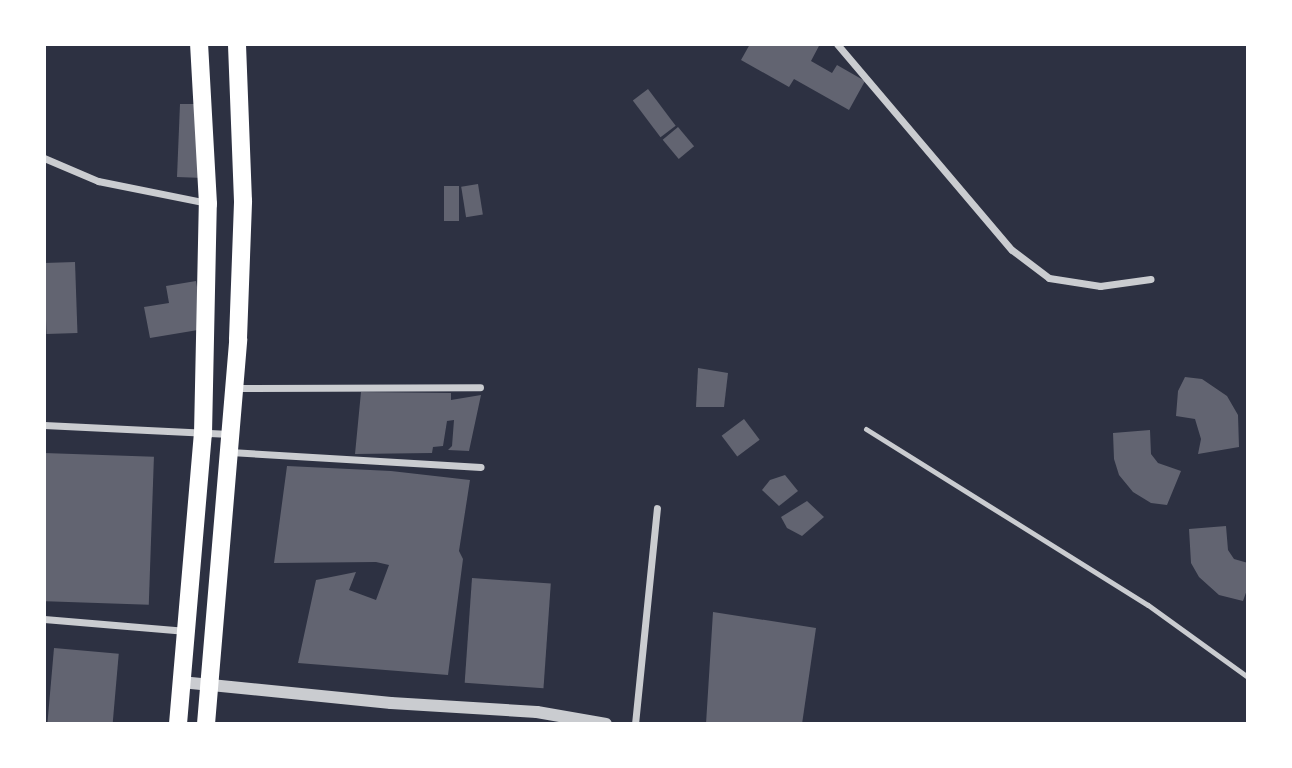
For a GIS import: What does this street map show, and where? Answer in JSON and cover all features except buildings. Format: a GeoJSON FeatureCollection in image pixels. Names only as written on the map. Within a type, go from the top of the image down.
{"type":"FeatureCollection","features":[{"type":"Feature","properties":{"kind":"main road"},"geometry":{"type":"LineString","coordinates":[[178,724],[203,434],[208,204],[199,44]]}},
{"type":"Feature","properties":{"kind":"main road"},"geometry":{"type":"LineString","coordinates":[[206,724],[234,388],[243,201],[237,44]]}},
{"type":"Feature","properties":{"kind":"street"},"geometry":{"type":"LineString","coordinates":[[837,44],[1012,250],[1049,278],[1100,286],[1151,279]]}},
{"type":"Feature","properties":{"kind":"street"},"geometry":{"type":"LineString","coordinates":[[44,158],[98,181],[208,204]]}},
{"type":"Feature","properties":{"kind":"street"},"geometry":{"type":"LineString","coordinates":[[234,388],[480,387]]}},
{"type":"Feature","properties":{"kind":"street"},"geometry":{"type":"LineString","coordinates":[[44,425],[203,434],[230,443],[481,467]]}},
{"type":"Feature","properties":{"kind":"street"},"geometry":{"type":"LineString","coordinates":[[635,724],[657,508]]}},
{"type":"Feature","properties":{"kind":"street"},"geometry":{"type":"LineString","coordinates":[[44,619],[187,632]]}},
{"type":"Feature","properties":{"kind":"street"},"geometry":{"type":"LineString","coordinates":[[181,681],[391,703],[537,712],[606,724]]}},
{"type":"Feature","properties":{"kind":"lane"},"geometry":{"type":"LineString","coordinates":[[866,429],[1148,605],[1248,677]]}}]}
